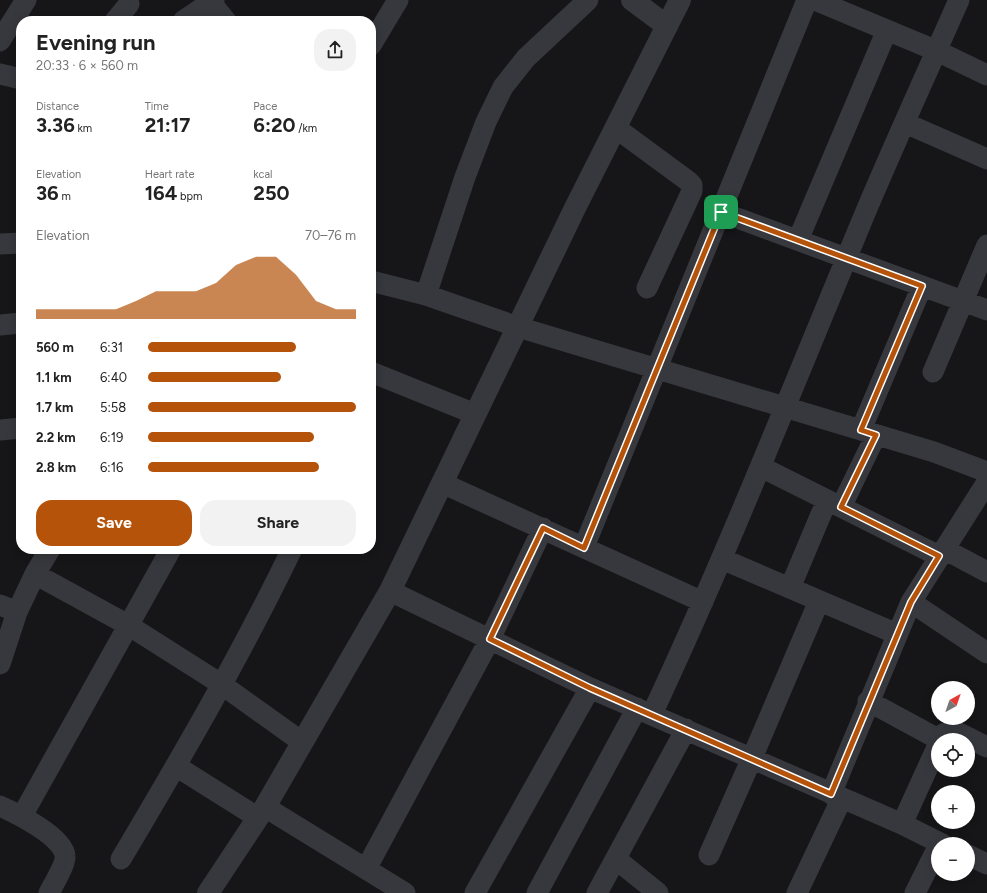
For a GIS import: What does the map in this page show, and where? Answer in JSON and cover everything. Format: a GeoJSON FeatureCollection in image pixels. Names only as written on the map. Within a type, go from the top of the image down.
{"type":"FeatureCollection","features":[{"type":"Feature","properties":{"kind":"street"},"geometry":{"type":"LineString","coordinates":[[0,41],[26,0]]}},
{"type":"Feature","properties":{"kind":"street"},"geometry":{"type":"LineString","coordinates":[[190,16],[211,0],[222,16]]}},
{"type":"Feature","properties":{"kind":"street"},"geometry":{"type":"LineString","coordinates":[[376,37],[398,0]]}},
{"type":"Feature","properties":{"kind":"street"},"geometry":{"type":"LineString","coordinates":[[426,295],[465,177],[486,122],[503,88],[526,58],[588,0]]}},
{"type":"Feature","properties":{"kind":"street"},"geometry":{"type":"LineString","coordinates":[[632,0],[666,26]]}},
{"type":"Feature","properties":{"kind":"street"},"geometry":{"type":"LineString","coordinates":[[208,893],[261,812],[390,591],[475,414],[680,0]]}},
{"type":"Feature","properties":{"kind":"street"},"geometry":{"type":"LineString","coordinates":[[584,548],[807,0]]}},
{"type":"Feature","properties":{"kind":"street"},"geometry":{"type":"LineString","coordinates":[[815,0],[937,51],[987,75]]}},
{"type":"Feature","properties":{"kind":"street"},"geometry":{"type":"LineString","coordinates":[[537,893],[645,711],[703,602],[786,408],[847,258],[959,0]]}},
{"type":"Feature","properties":{"kind":"street"},"geometry":{"type":"LineString","coordinates":[[119,16],[129,4]]}},
{"type":"Feature","properties":{"kind":"street"},"geometry":{"type":"LineString","coordinates":[[798,240],[887,30]]}},
{"type":"Feature","properties":{"kind":"street"},"geometry":{"type":"LineString","coordinates":[[0,74],[16,78]]}},
{"type":"Feature","properties":{"kind":"street"},"geometry":{"type":"LineString","coordinates":[[905,123],[987,159]]}},
{"type":"Feature","properties":{"kind":"street"},"geometry":{"type":"LineString","coordinates":[[616,128],[688,180],[692,185],[692,191],[648,288]]}},
{"type":"Feature","properties":{"kind":"street"},"geometry":{"type":"LineString","coordinates":[[721,212],[987,310]]}},
{"type":"Feature","properties":{"kind":"street"},"geometry":{"type":"LineString","coordinates":[[0,244],[16,243]]}},
{"type":"Feature","properties":{"kind":"street"},"geometry":{"type":"LineString","coordinates":[[933,372],[987,245]]}},
{"type":"Feature","properties":{"kind":"street"},"geometry":{"type":"LineString","coordinates":[[376,282],[426,295],[518,327],[934,452],[987,472]]}},
{"type":"Feature","properties":{"kind":"street"},"geometry":{"type":"LineString","coordinates":[[790,588],[834,504],[868,432],[922,286]]}},
{"type":"Feature","properties":{"kind":"street"},"geometry":{"type":"LineString","coordinates":[[0,325],[16,323]]}},
{"type":"Feature","properties":{"kind":"street"},"geometry":{"type":"LineString","coordinates":[[376,378],[475,414]]}},
{"type":"Feature","properties":{"kind":"street"},"geometry":{"type":"LineString","coordinates":[[0,430],[16,428]]}},
{"type":"Feature","properties":{"kind":"street"},"geometry":{"type":"LineString","coordinates":[[761,467],[834,504],[987,572]]}},
{"type":"Feature","properties":{"kind":"street"},"geometry":{"type":"LineString","coordinates":[[796,893],[836,796],[868,701],[911,602],[987,482]]}},
{"type":"Feature","properties":{"kind":"street"},"geometry":{"type":"LineString","coordinates":[[442,483],[703,602]]}},
{"type":"Feature","properties":{"kind":"street"},"geometry":{"type":"LineString","coordinates":[[366,869],[490,639],[543,528]]}},
{"type":"Feature","properties":{"kind":"street"},"geometry":{"type":"LineString","coordinates":[[0,664],[9,608],[35,574],[47,554]]}},
{"type":"Feature","properties":{"kind":"street"},"geometry":{"type":"LineString","coordinates":[[22,816],[168,554]]}},
{"type":"Feature","properties":{"kind":"street"},"geometry":{"type":"LineString","coordinates":[[121,859],[176,766],[273,589],[290,554]]}},
{"type":"Feature","properties":{"kind":"street"},"geometry":{"type":"LineString","coordinates":[[722,559],[897,634]]}},
{"type":"Feature","properties":{"kind":"street"},"geometry":{"type":"LineString","coordinates":[[35,574],[128,625],[221,684],[302,742]]}},
{"type":"Feature","properties":{"kind":"street"},"geometry":{"type":"LineString","coordinates":[[390,591],[590,688],[902,824],[931,840]]}},
{"type":"Feature","properties":{"kind":"street"},"geometry":{"type":"LineString","coordinates":[[709,855],[819,601]]}},
{"type":"Feature","properties":{"kind":"street"},"geometry":{"type":"LineString","coordinates":[[911,602],[987,653]]}},
{"type":"Feature","properties":{"kind":"street"},"geometry":{"type":"LineString","coordinates":[[475,893],[590,688]]}},
{"type":"Feature","properties":{"kind":"street"},"geometry":{"type":"LineString","coordinates":[[868,701],[940,740],[943,734],[953,730],[987,747]]}},
{"type":"Feature","properties":{"kind":"street"},"geometry":{"type":"LineString","coordinates":[[597,893],[686,729]]}},
{"type":"Feature","properties":{"kind":"street"},"geometry":{"type":"LineString","coordinates":[[902,824],[931,760]]}},
{"type":"Feature","properties":{"kind":"street"},"geometry":{"type":"LineString","coordinates":[[176,766],[366,869],[403,893]]}},
{"type":"Feature","properties":{"kind":"street"},"geometry":{"type":"LineString","coordinates":[[0,806],[22,816],[56,840],[64,848],[66,857],[49,893]]}},
{"type":"Feature","properties":{"kind":"street"},"geometry":{"type":"LineString","coordinates":[[975,858],[987,864]]}},
{"type":"Feature","properties":{"kind":"street"},"geometry":{"type":"LineString","coordinates":[[616,859],[658,893]]}},
{"type":"Feature","properties":{"kind":"street"},"geometry":{"type":"LineString","coordinates":[[915,893],[931,862]]}},
{"type":"Feature","properties":{"kind":"route"},"geometry":{"type":"LineString","coordinates":[[721,212],[922,286],[861,430],[876,435],[841,507],[939,556],[911,602],[868,701],[831,794],[590,688],[490,639],[543,528],[584,548],[721,212]]}}]}
